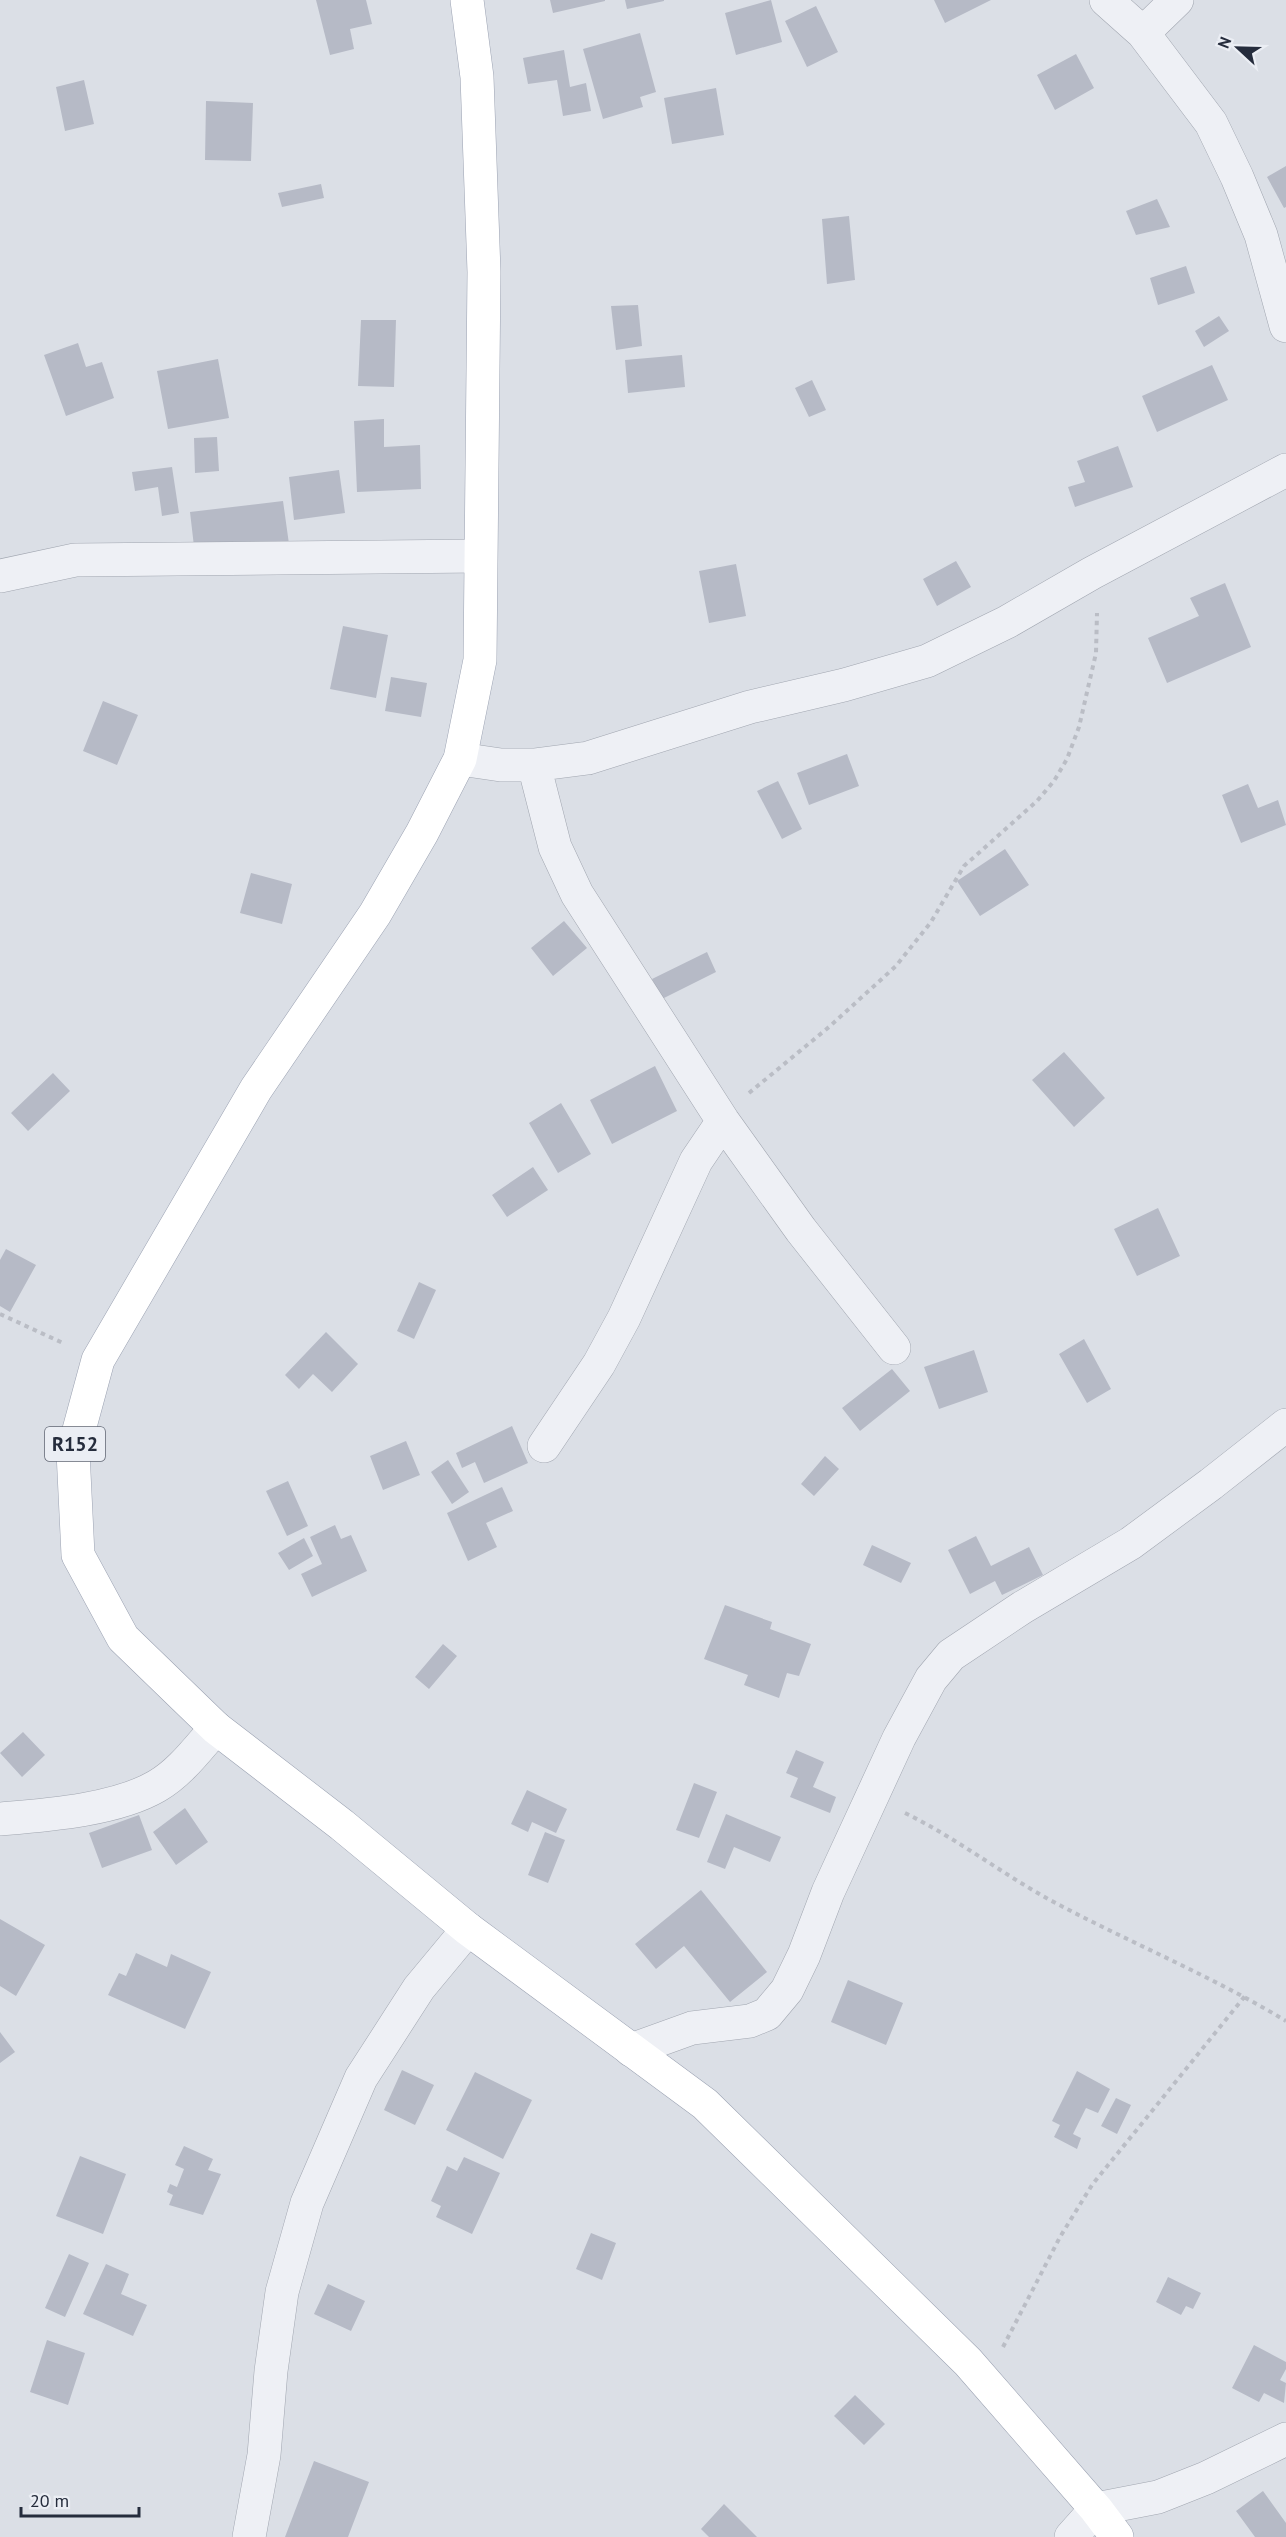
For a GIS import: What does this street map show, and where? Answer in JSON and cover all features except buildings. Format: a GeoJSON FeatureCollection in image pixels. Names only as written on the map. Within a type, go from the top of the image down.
{"type":"FeatureCollection","features":[{"type":"Feature","properties":{"kind":"main road","name":"R152"},"geometry":{"type":"LineString","coordinates":[[467,0],[477,77],[484,272],[480,660],[460,759],[422,833],[375,914],[256,1089],[98,1360],[73,1452],[78,1554],[123,1638],[216,1728],[342,1825],[468,1929],[705,2104],[986,2382],[1096,2509],[1117,2537]]}},
{"type":"Feature","properties":{"kind":"street"},"geometry":{"type":"LineString","coordinates":[[1106,0],[1143,33],[1211,123],[1261,235],[1286,326]]}},
{"type":"Feature","properties":{"kind":"street"},"geometry":{"type":"LineString","coordinates":[[1143,33],[1177,0]]}},
{"type":"Feature","properties":{"kind":"street"},"geometry":{"type":"LineString","coordinates":[[460,759],[501,765],[534,765],[588,758],[750,707],[844,685],[927,661],[1007,622],[1092,573],[1286,470]]}},
{"type":"Feature","properties":{"kind":"street"},"geometry":{"type":"LineString","coordinates":[[0,576],[75,560],[480,556]]}},
{"type":"Feature","properties":{"kind":"street"},"geometry":{"type":"LineString","coordinates":[[534,765],[555,847],[577,894],[723,1121],[801,1230],[894,1348]]}},
{"type":"Feature","properties":{"kind":"street"},"geometry":{"type":"LineString","coordinates":[[544,1446],[599,1364],[624,1318],[696,1161],[723,1121]]}},
{"type":"Feature","properties":{"kind":"street"},"geometry":{"type":"LineString","coordinates":[[631,2050],[692,2028],[750,2021],[767,2014],[787,1990],[804,1955],[828,1892],[899,1738],[931,1679],[951,1655],[1023,1606],[1131,1543],[1286,1425]]}},
{"type":"Feature","properties":{"kind":"street"},"geometry":{"type":"LineString","coordinates":[[0,1819],[59,1814],[126,1799],[158,1786],[181,1767],[216,1728]]}},
{"type":"Feature","properties":{"kind":"street"},"geometry":{"type":"LineString","coordinates":[[249,2537],[264,2455],[271,2372],[282,2292],[307,2203],[361,2078],[419,1988],[468,1929]]}},
{"type":"Feature","properties":{"kind":"street"},"geometry":{"type":"LineString","coordinates":[[1071,2537],[1096,2509],[1158,2497],[1206,2478],[1286,2439]]}},
{"type":"Feature","properties":{"kind":"path"},"geometry":{"type":"LineString","coordinates":[[723,1121],[749,1093],[829,1027],[896,966],[931,922],[964,866],[1037,801],[1054,781],[1067,759],[1079,727],[1096,653],[1097,617],[1092,573]]}},
{"type":"Feature","properties":{"kind":"path"},"geometry":{"type":"LineString","coordinates":[[0,1314],[98,1360]]}},
{"type":"Feature","properties":{"kind":"path"},"geometry":{"type":"LineString","coordinates":[[870,1798],[928,1824],[1004,1874],[1101,1926],[1245,1996],[1286,2021]]}},
{"type":"Feature","properties":{"kind":"path"},"geometry":{"type":"LineString","coordinates":[[986,2382],[1040,2274],[1092,2186],[1245,1996]]}}]}
